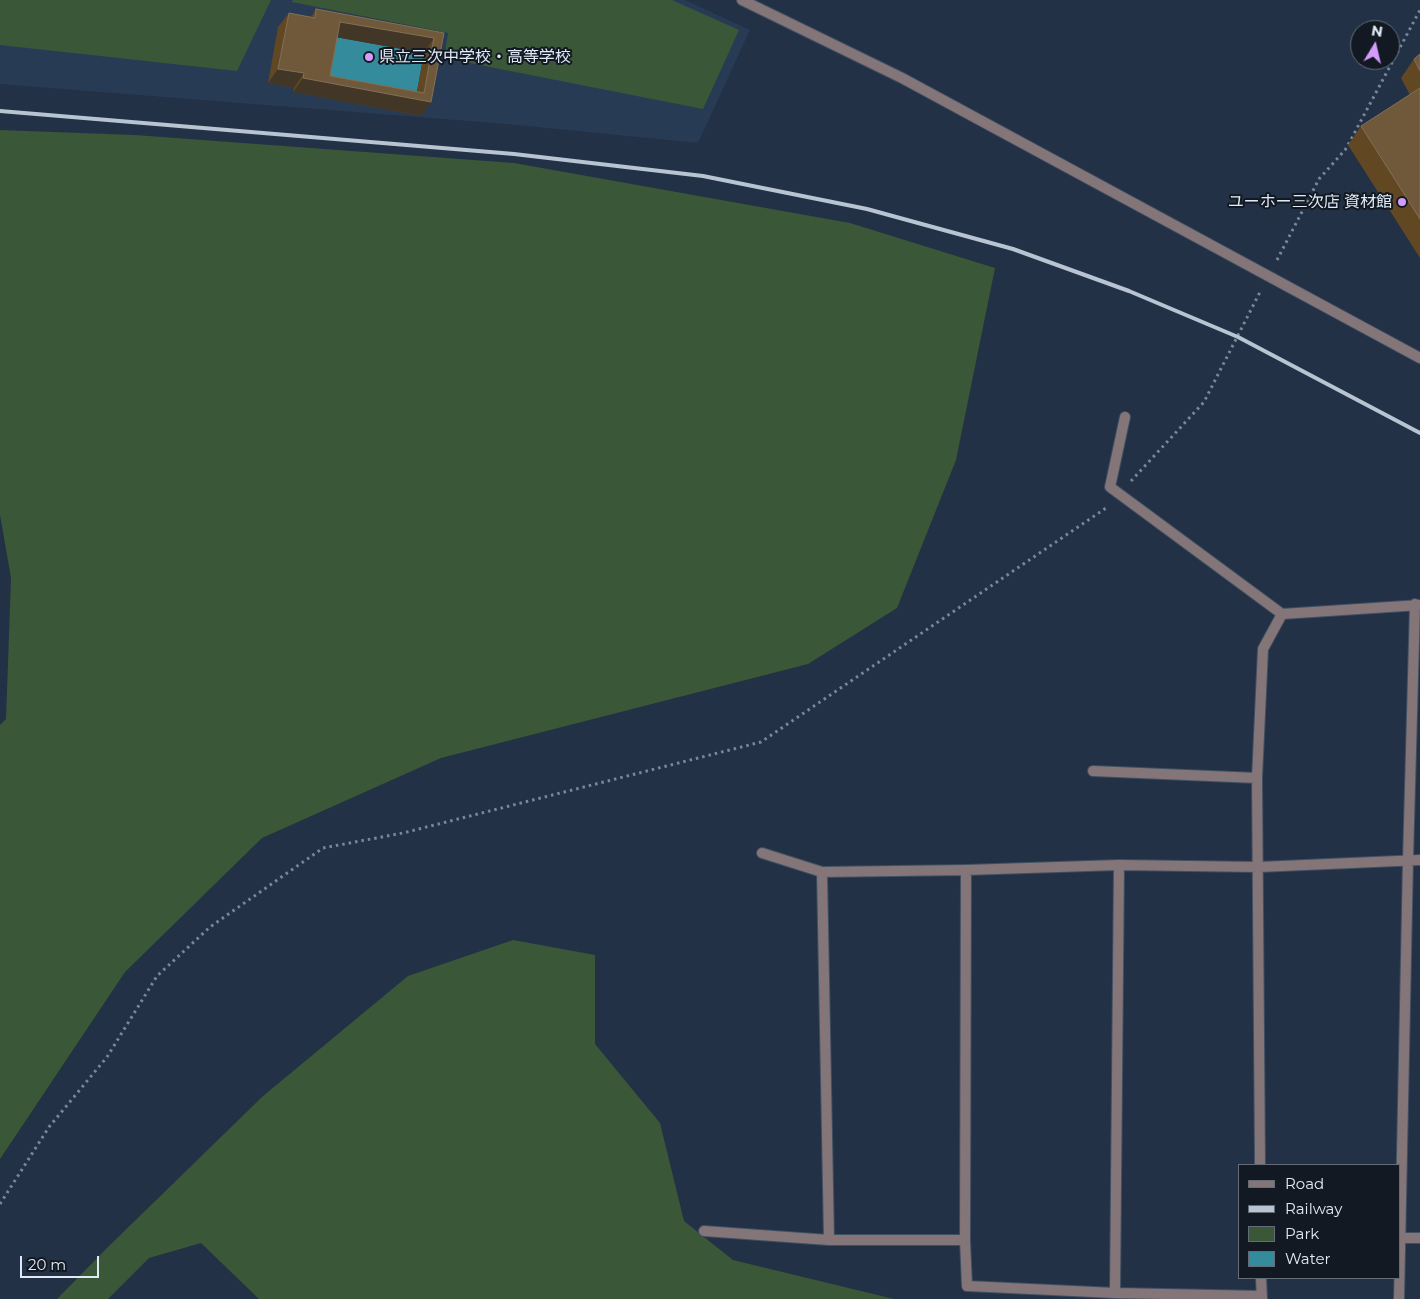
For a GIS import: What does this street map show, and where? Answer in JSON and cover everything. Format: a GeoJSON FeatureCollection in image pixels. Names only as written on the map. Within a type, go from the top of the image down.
{"type":"FeatureCollection","features":[{"type":"Feature","properties":{"kind":"street"},"geometry":{"type":"LineString","coordinates":[[742,0],[902,78],[1420,358]]}},
{"type":"Feature","properties":{"kind":"street"},"geometry":{"type":"LineString","coordinates":[[1125,417],[1110,487],[1282,614],[1418,605],[1408,860],[1400,1196]]}},
{"type":"Feature","properties":{"kind":"street"},"geometry":{"type":"LineString","coordinates":[[1260,1164],[1257,778],[1262,649],[1282,614]]}},
{"type":"Feature","properties":{"kind":"street"},"geometry":{"type":"LineString","coordinates":[[1093,771],[1257,778]]}},
{"type":"Feature","properties":{"kind":"street"},"geometry":{"type":"LineString","coordinates":[[762,853],[822,872],[1119,866],[1258,867],[1420,860]]}},
{"type":"Feature","properties":{"kind":"street"},"geometry":{"type":"LineString","coordinates":[[1115,1293],[1119,866]]}},
{"type":"Feature","properties":{"kind":"street"},"geometry":{"type":"LineString","coordinates":[[966,870],[967,1286],[1262,1297],[1261,1279]]}},
{"type":"Feature","properties":{"kind":"street"},"geometry":{"type":"LineString","coordinates":[[822,872],[829,1240]]}},
{"type":"Feature","properties":{"kind":"street"},"geometry":{"type":"LineString","coordinates":[[704,1231],[829,1240],[966,1240]]}},
{"type":"Feature","properties":{"kind":"street"},"geometry":{"type":"LineString","coordinates":[[1400,1238],[1420,1238]]}},
{"type":"Feature","properties":{"kind":"street"},"geometry":{"type":"LineString","coordinates":[[1399,1279],[1399,1299]]}},
{"type":"Feature","properties":{"kind":"path"},"geometry":{"type":"LineString","coordinates":[[0,1204],[49,1127],[107,1057],[157,976],[210,927],[323,848],[403,833],[760,742],[1107,507],[1204,402],[1319,179],[1345,150],[1420,10]]}},
{"type":"Feature","properties":{"kind":"shaded area","name":"県立三次中学校・高等学校"},"geometry":{"type":"Polygon","coordinates":[[[0,0],[685,0],[750,30],[698,143],[507,124],[0,84],[0,0]]]}},
{"type":"Feature","properties":{"kind":"green space"},"geometry":{"type":"Polygon","coordinates":[[[0,0],[271,0],[237,71],[0,45],[0,0]]]}},
{"type":"Feature","properties":{"kind":"green space"},"geometry":{"type":"Polygon","coordinates":[[[293,0],[672,0],[739,30],[703,109],[444,58],[448,33],[292,2],[293,0]]]}},
{"type":"Feature","properties":{"kind":"green space"},"geometry":{"type":"Polygon","coordinates":[[[0,130],[135,135],[514,163],[850,223],[995,268],[956,460],[897,608],[808,664],[441,758],[262,838],[125,972],[0,1159],[0,725],[6,719],[11,578],[0,515],[0,130]]]}},
{"type":"Feature","properties":{"kind":"green space"},"geometry":{"type":"Polygon","coordinates":[[[513,940],[595,955],[595,1044],[660,1123],[684,1221],[733,1260],[894,1299],[259,1299],[201,1243],[149,1258],[108,1299],[57,1299],[263,1096],[408,976],[513,940]]]}},
{"type":"Feature","properties":{"kind":"water"},"geometry":{"type":"Polygon","coordinates":[[[330,36],[424,53],[414,108],[320,91],[330,36]]]}},
{"type":"Feature","properties":{"kind":"building"},"geometry":{"type":"Polygon","coordinates":[[[316,9],[444,33],[431,102],[303,78],[304,73],[278,69],[289,13],[315,18],[316,9]],[[340,22],[330,76],[424,93],[434,38],[340,22]]]}},
{"type":"Feature","properties":{"kind":"building"},"geometry":{"type":"Polygon","coordinates":[[[1420,54],[1420,71],[1414,59],[1420,54]]]}},
{"type":"Feature","properties":{"kind":"building"},"geometry":{"type":"Polygon","coordinates":[[[1420,88],[1420,219],[1361,126],[1420,88]]]}},
{"type":"Feature","properties":{"kind":"railway"},"geometry":{"type":"LineString","coordinates":[[0,111],[514,154],[703,176],[867,209],[1013,249],[1129,291],[1238,337],[1420,433]]}},
{"type":"Feature","properties":{"kind":"place","name":"県立三次中学校・高等学校"},"geometry":{"type":"Point","coordinates":[369,57]}},
{"type":"Feature","properties":{"kind":"place","name":"ユーホー三次店 資材館"},"geometry":{"type":"Point","coordinates":[1402,202]}}]}
